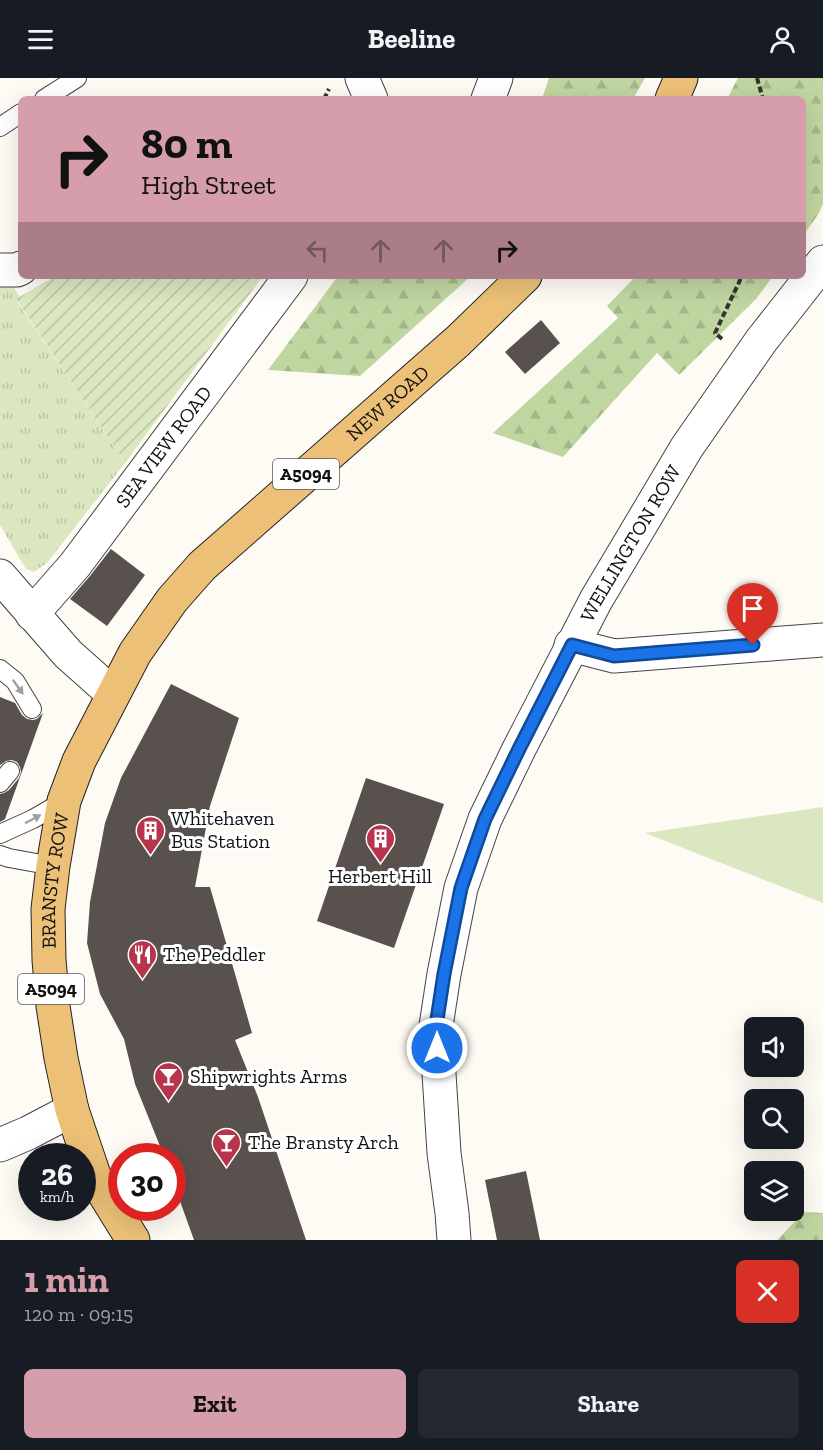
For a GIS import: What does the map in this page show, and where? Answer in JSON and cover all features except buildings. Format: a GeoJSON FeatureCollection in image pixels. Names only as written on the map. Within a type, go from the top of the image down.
{"type":"FeatureCollection","features":[{"type":"Feature","properties":{"kind":"main road"},"geometry":{"type":"LineString","coordinates":[[673,96],[681,78]]}},
{"type":"Feature","properties":{"kind":"main road","name":"NEW ROAD"},"geometry":{"type":"LineString","coordinates":[[113,694],[135,652],[172,600],[202,566],[458,341],[522,279]]}},
{"type":"Feature","properties":{"kind":"main road","name":"BRANSTY ROW"},"geometry":{"type":"LineString","coordinates":[[113,694],[79,761],[64,801],[48,909],[49,960],[52,1006],[72,1110],[94,1175],[133,1240]]}},
{"type":"Feature","properties":{"kind":"street"},"geometry":{"type":"LineString","coordinates":[[362,78],[370,96]]}},
{"type":"Feature","properties":{"kind":"street"},"geometry":{"type":"LineString","coordinates":[[489,96],[496,78]]}},
{"type":"Feature","properties":{"kind":"street","name":"WELLINGTON ROW"},"geometry":{"type":"LineString","coordinates":[[454,1240],[444,1153],[436,1026],[461,888],[485,819],[596,600],[687,447],[761,341],[823,262]]}},
{"type":"Feature","properties":{"kind":"street"},"geometry":{"type":"LineString","coordinates":[[0,270],[18,269]]}},
{"type":"Feature","properties":{"kind":"street","name":"SEA VIEW ROAD"},"geometry":{"type":"LineString","coordinates":[[32,614],[75,565],[289,279]]}},
{"type":"Feature","properties":{"kind":"street"},"geometry":{"type":"LineString","coordinates":[[0,578],[68,654],[113,694]]}},
{"type":"Feature","properties":{"kind":"street"},"geometry":{"type":"LineString","coordinates":[[572,645],[614,656],[823,640]]}},
{"type":"Feature","properties":{"kind":"street"},"geometry":{"type":"LineString","coordinates":[[0,1145],[72,1110]]}},
{"type":"Feature","properties":{"kind":"lane"},"geometry":{"type":"LineString","coordinates":[[49,96],[77,78]]}},
{"type":"Feature","properties":{"kind":"lane"},"geometry":{"type":"LineString","coordinates":[[0,127],[18,115]]}},
{"type":"Feature","properties":{"kind":"lane"},"geometry":{"type":"LineString","coordinates":[[0,669],[15,681],[32,709]]}},
{"type":"Feature","properties":{"kind":"lane"},"geometry":{"type":"LineString","coordinates":[[0,834],[64,801]]}},
{"type":"Feature","properties":{"kind":"lane"},"geometry":{"type":"LineString","coordinates":[[0,855],[53,866]]}},
{"type":"Feature","properties":{"kind":"path"},"geometry":{"type":"LineString","coordinates":[[756,78],[762,96]]}},
{"type":"Feature","properties":{"kind":"green space"},"geometry":{"type":"Polygon","coordinates":[[[549,78],[645,78],[635,96],[543,96],[549,78]]]}},
{"type":"Feature","properties":{"kind":"green space"},"geometry":{"type":"Polygon","coordinates":[[[738,78],[823,78],[823,204],[806,232],[806,96],[729,96],[738,78]]]}},
{"type":"Feature","properties":{"kind":"green space"},"geometry":{"type":"Polygon","coordinates":[[[50,279],[261,279],[125,463],[16,299],[50,279]]]}},
{"type":"Feature","properties":{"kind":"green space"},"geometry":{"type":"Polygon","coordinates":[[[336,279],[468,279],[360,376],[268,370],[336,279]]]}},
{"type":"Feature","properties":{"kind":"green space"},"geometry":{"type":"Polygon","coordinates":[[[633,279],[771,279],[756,299],[679,375],[657,353],[563,457],[493,433],[618,318],[607,306],[633,279]]]}},
{"type":"Feature","properties":{"kind":"green space"},"geometry":{"type":"Polygon","coordinates":[[[0,282],[12,283],[20,298],[16,300],[125,463],[47,563],[34,572],[26,569],[0,525],[0,282]]]}},
{"type":"Feature","properties":{"kind":"green space"},"geometry":{"type":"Polygon","coordinates":[[[823,807],[823,903],[645,833],[823,807]]]}},
{"type":"Feature","properties":{"kind":"green space"},"geometry":{"type":"Polygon","coordinates":[[[804,1212],[823,1213],[823,1240],[777,1240],[795,1221],[804,1221],[804,1212]]]}},
{"type":"Feature","properties":{"kind":"place","name":"Whitehaven Bus Station"},"geometry":{"type":"Point","coordinates":[150,856]}},
{"type":"Feature","properties":{"kind":"place","name":"Herbert Hill"},"geometry":{"type":"Point","coordinates":[380,864]}},
{"type":"Feature","properties":{"kind":"place","name":"The Peddler"},"geometry":{"type":"Point","coordinates":[142,980]}},
{"type":"Feature","properties":{"kind":"place","name":"Shipwrights Arms"},"geometry":{"type":"Point","coordinates":[169,1102]}},
{"type":"Feature","properties":{"kind":"place","name":"The Bransty Arch"},"geometry":{"type":"Point","coordinates":[227,1168]}},
{"type":"Feature","properties":{"kind":"route"},"geometry":{"type":"LineString","coordinates":[[437,1048],[436,1026],[461,888],[485,819],[572,645],[614,656],[753,645]]}}]}
